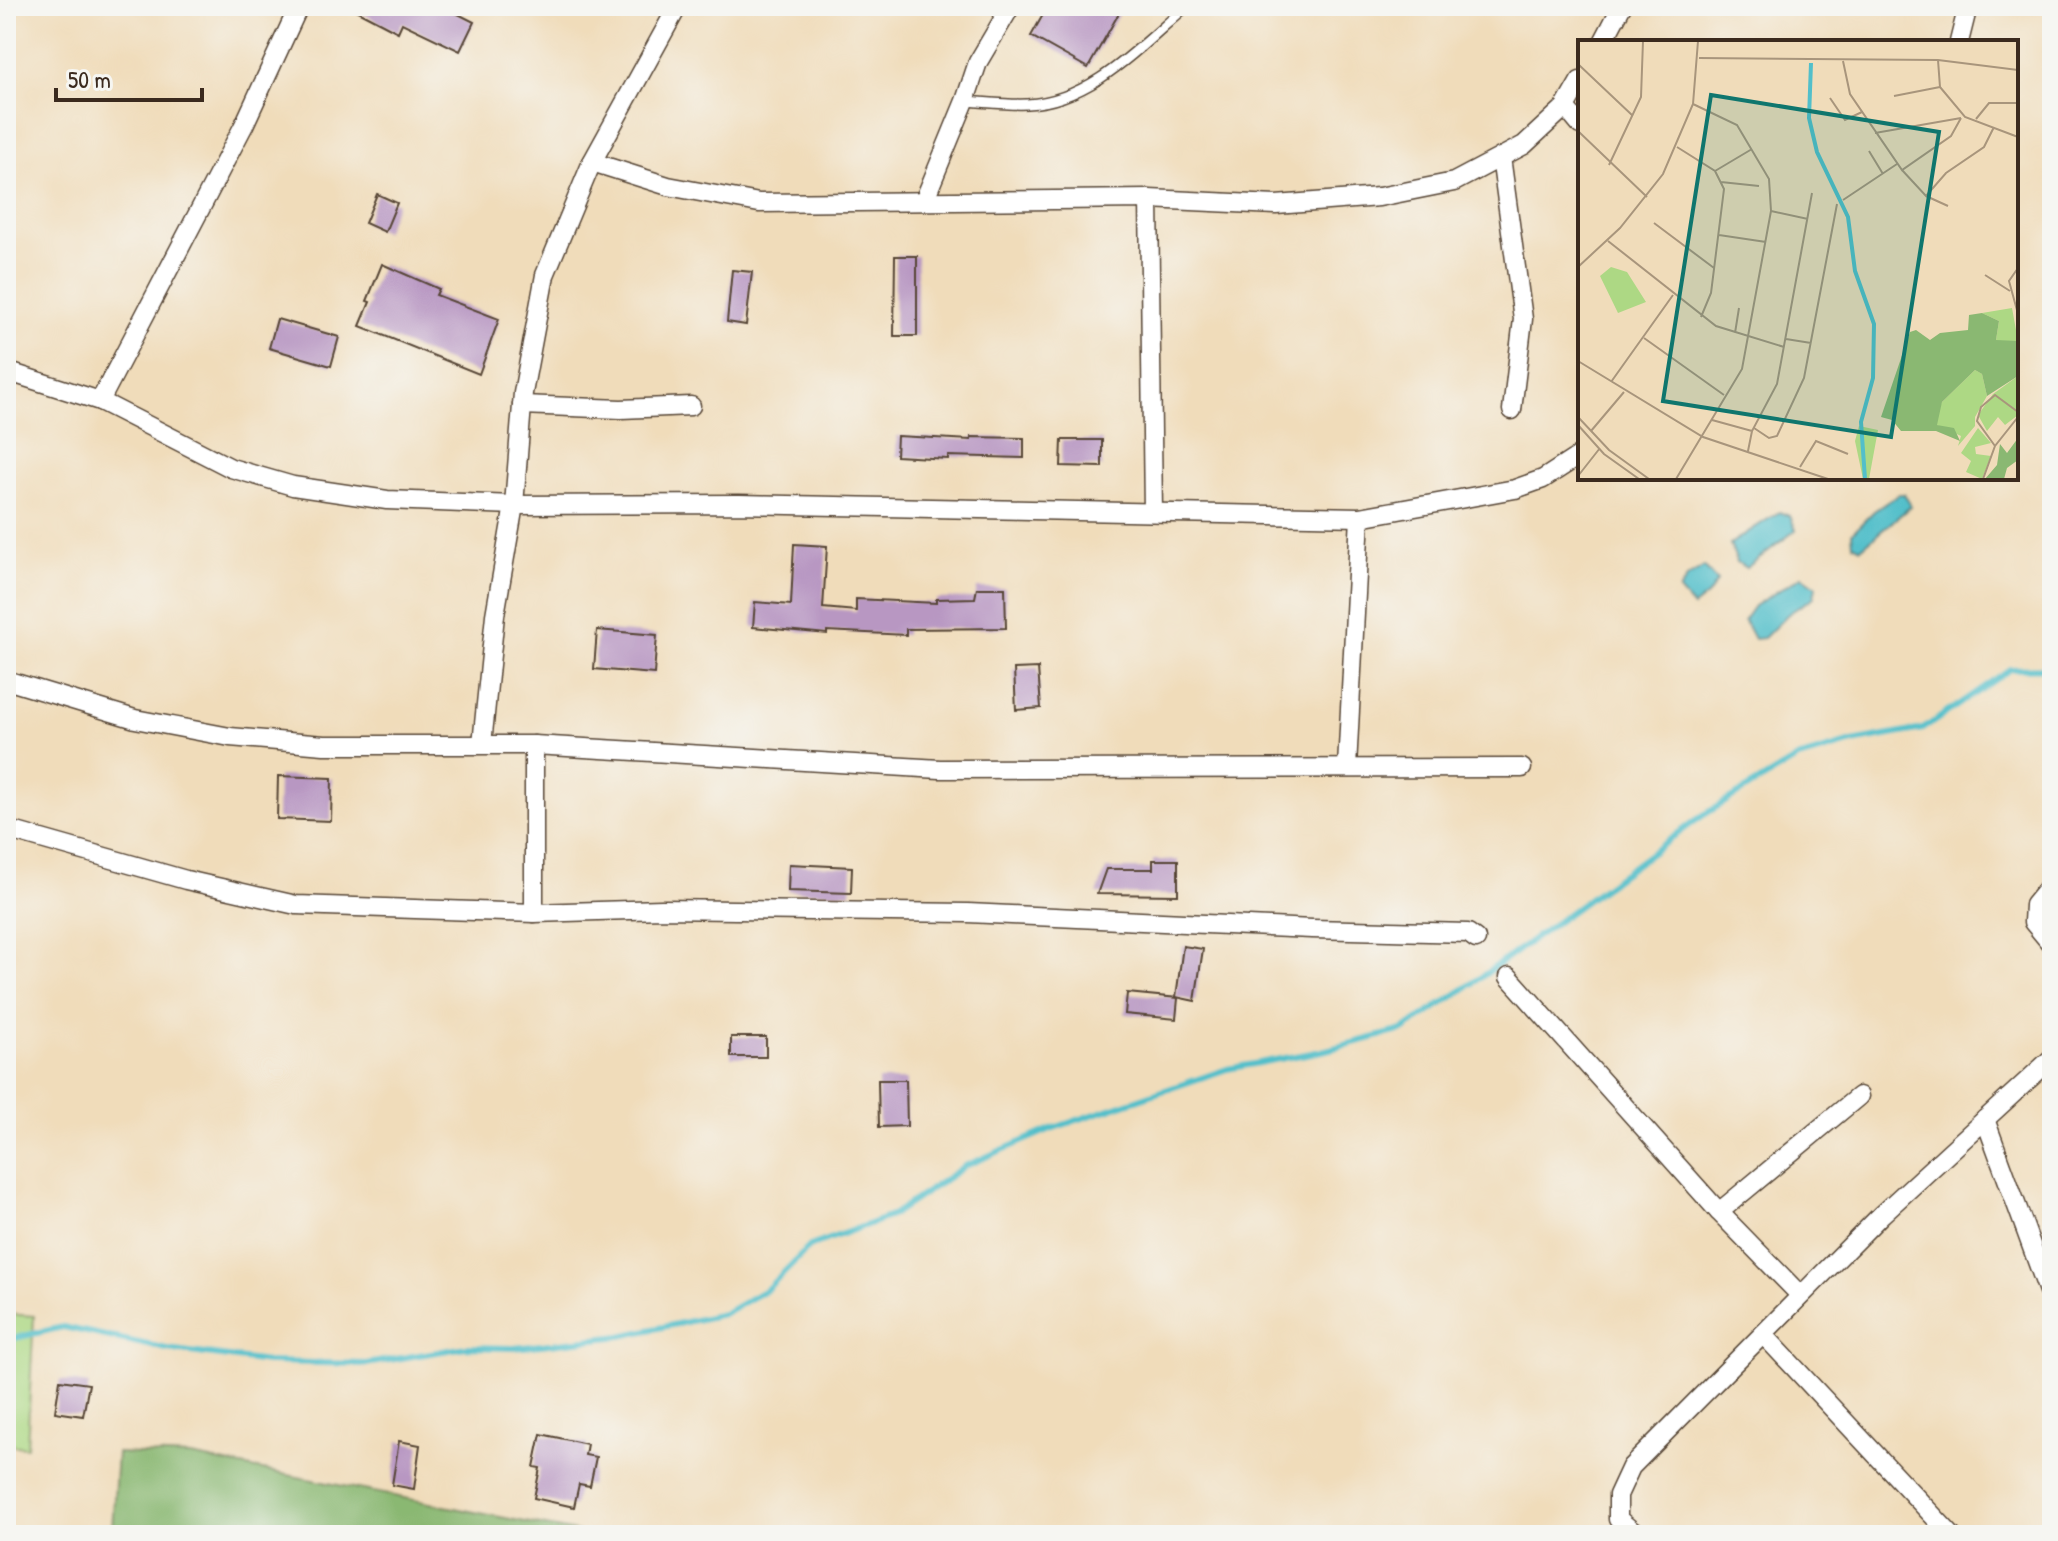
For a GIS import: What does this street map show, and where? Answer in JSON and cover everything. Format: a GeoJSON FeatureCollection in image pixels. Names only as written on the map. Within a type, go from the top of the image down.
{"type":"FeatureCollection","features":[{"type":"Feature","properties":{"kind":"street"},"geometry":{"type":"LineString","coordinates":[[100,401],[244,125],[299,6]]}},
{"type":"Feature","properties":{"kind":"street"},"geometry":{"type":"LineString","coordinates":[[482,744],[495,615],[514,505],[522,405],[545,275],[592,162],[678,6]]}},
{"type":"Feature","properties":{"kind":"street"},"geometry":{"type":"LineString","coordinates":[[924,201],[978,62],[1011,6]]}},
{"type":"Feature","properties":{"kind":"street"},"geometry":{"type":"LineString","coordinates":[[1604,40],[1622,6]]}},
{"type":"Feature","properties":{"kind":"street"},"geometry":{"type":"LineString","coordinates":[[1960,40],[1968,6]]}},
{"type":"Feature","properties":{"kind":"street"},"geometry":{"type":"LineString","coordinates":[[592,162],[668,186],[759,203],[1149,199],[1276,205],[1379,197],[1454,182],[1524,145],[1565,107],[1578,84]]}},
{"type":"Feature","properties":{"kind":"street"},"geometry":{"type":"LineString","coordinates":[[1565,107],[1578,123]]}},
{"type":"Feature","properties":{"kind":"street"},"geometry":{"type":"LineString","coordinates":[[1501,157],[1523,319],[1512,410]]}},
{"type":"Feature","properties":{"kind":"street"},"geometry":{"type":"LineString","coordinates":[[1149,199],[1153,512]]}},
{"type":"Feature","properties":{"kind":"street"},"geometry":{"type":"LineString","coordinates":[[6,371],[100,401],[231,468],[293,486],[387,500],[514,505],[739,504],[1360,517],[1515,489],[1543,479],[1578,456]]}},
{"type":"Feature","properties":{"kind":"street"},"geometry":{"type":"LineString","coordinates":[[522,405],[621,409],[691,406]]}},
{"type":"Feature","properties":{"kind":"street"},"geometry":{"type":"LineString","coordinates":[[1347,767],[1360,517]]}},
{"type":"Feature","properties":{"kind":"street"},"geometry":{"type":"LineString","coordinates":[[6,680],[135,719],[230,737],[324,745],[534,745],[940,769],[1522,768]]}},
{"type":"Feature","properties":{"kind":"street"},"geometry":{"type":"LineString","coordinates":[[534,745],[534,913]]}},
{"type":"Feature","properties":{"kind":"street"},"geometry":{"type":"LineString","coordinates":[[6,829],[140,868],[296,905],[534,913],[662,909],[968,913],[1296,929],[1468,933],[1476,939]]}},
{"type":"Feature","properties":{"kind":"street"},"geometry":{"type":"LineString","coordinates":[[2052,883],[2034,905],[2033,922],[2052,945]]}},
{"type":"Feature","properties":{"kind":"street"},"geometry":{"type":"LineString","coordinates":[[1509,977],[1719,1212],[1800,1295]]}},
{"type":"Feature","properties":{"kind":"street"},"geometry":{"type":"LineString","coordinates":[[1637,1535],[1614,1527],[1618,1495],[1631,1467],[1800,1295],[2052,1058]]}},
{"type":"Feature","properties":{"kind":"street"},"geometry":{"type":"LineString","coordinates":[[1719,1212],[1859,1096]]}},
{"type":"Feature","properties":{"kind":"street"},"geometry":{"type":"LineString","coordinates":[[1985,1119],[2052,1302]]}},
{"type":"Feature","properties":{"kind":"street"},"geometry":{"type":"LineString","coordinates":[[1763,1334],[1951,1535]]}},
{"type":"Feature","properties":{"kind":"lane"},"geometry":{"type":"LineString","coordinates":[[965,101],[1027,104],[1062,98],[1111,72],[1187,6]]}},
{"type":"Feature","properties":{"kind":"green space"},"geometry":{"type":"Polygon","coordinates":[[[6,1314],[34,1316],[27,1447],[6,1445],[6,1314]]]}},
{"type":"Feature","properties":{"kind":"green space"},"geometry":{"type":"Polygon","coordinates":[[[117,1453],[191,1456],[591,1535],[104,1535],[112,1529],[117,1453]]]}},
{"type":"Feature","properties":{"kind":"water"},"geometry":{"type":"Polygon","coordinates":[[[1899,494],[1904,494],[1911,506],[1861,548],[1853,544],[1852,533],[1874,511],[1899,494]]]}},
{"type":"Feature","properties":{"kind":"water"},"geometry":{"type":"Polygon","coordinates":[[[1779,512],[1790,516],[1796,530],[1746,568],[1737,562],[1730,544],[1779,512]]]}},
{"type":"Feature","properties":{"kind":"water"},"geometry":{"type":"Polygon","coordinates":[[[1704,567],[1717,581],[1708,595],[1693,607],[1679,591],[1688,577],[1704,567]]]}},
{"type":"Feature","properties":{"kind":"water"},"geometry":{"type":"Polygon","coordinates":[[[1802,576],[1816,586],[1814,597],[1788,614],[1764,638],[1754,639],[1744,620],[1754,606],[1802,576]]]}},
{"type":"Feature","properties":{"kind":"building"},"geometry":{"type":"Polygon","coordinates":[[[348,6],[456,6],[454,12],[474,22],[460,51],[402,23],[398,32],[348,6]]]}},
{"type":"Feature","properties":{"kind":"building"},"geometry":{"type":"Polygon","coordinates":[[[1048,6],[1123,6],[1088,68],[1031,36],[1048,6]]]}},
{"type":"Feature","properties":{"kind":"building"},"geometry":{"type":"Polygon","coordinates":[[[377,194],[397,203],[385,232],[365,223],[377,194]]]}},
{"type":"Feature","properties":{"kind":"building"},"geometry":{"type":"Polygon","coordinates":[[[895,256],[917,256],[917,336],[894,336],[895,256]]]}},
{"type":"Feature","properties":{"kind":"building"},"geometry":{"type":"Polygon","coordinates":[[[382,264],[439,289],[436,295],[499,319],[479,374],[360,326],[382,264]]]}},
{"type":"Feature","properties":{"kind":"building"},"geometry":{"type":"Polygon","coordinates":[[[732,270],[752,272],[746,325],[727,322],[732,270]]]}},
{"type":"Feature","properties":{"kind":"building"},"geometry":{"type":"Polygon","coordinates":[[[277,319],[339,337],[331,366],[269,348],[277,319]]]}},
{"type":"Feature","properties":{"kind":"building"},"geometry":{"type":"Polygon","coordinates":[[[897,436],[971,440],[971,437],[1024,438],[1024,458],[896,456],[897,436]]]}},
{"type":"Feature","properties":{"kind":"building"},"geometry":{"type":"Polygon","coordinates":[[[1062,440],[1102,440],[1102,467],[1061,466],[1062,440]]]}},
{"type":"Feature","properties":{"kind":"building"},"geometry":{"type":"Polygon","coordinates":[[[794,544],[827,546],[823,608],[856,611],[856,599],[936,603],[936,599],[975,598],[977,588],[1005,588],[1006,628],[906,629],[906,635],[827,631],[827,634],[753,627],[755,602],[791,605],[794,544]]]}},
{"type":"Feature","properties":{"kind":"building"},"geometry":{"type":"Polygon","coordinates":[[[597,630],[657,635],[654,674],[594,669],[597,630]]]}},
{"type":"Feature","properties":{"kind":"building"},"geometry":{"type":"Polygon","coordinates":[[[1038,668],[1041,708],[1016,710],[1014,669],[1038,668]]]}},
{"type":"Feature","properties":{"kind":"building"},"geometry":{"type":"Polygon","coordinates":[[[278,776],[332,778],[331,821],[277,819],[278,776]]]}},
{"type":"Feature","properties":{"kind":"building"},"geometry":{"type":"Polygon","coordinates":[[[1153,860],[1178,860],[1178,895],[1097,894],[1106,869],[1153,869],[1153,860]]]}},
{"type":"Feature","properties":{"kind":"building"},"geometry":{"type":"Polygon","coordinates":[[[789,864],[852,867],[851,893],[788,891],[789,864]]]}},
{"type":"Feature","properties":{"kind":"building"},"geometry":{"type":"Polygon","coordinates":[[[1183,946],[1203,949],[1195,1001],[1176,997],[1183,946]]]}},
{"type":"Feature","properties":{"kind":"building"},"geometry":{"type":"Polygon","coordinates":[[[1127,993],[1178,998],[1176,1019],[1125,1014],[1127,993]]]}},
{"type":"Feature","properties":{"kind":"building"},"geometry":{"type":"Polygon","coordinates":[[[731,1037],[766,1037],[766,1057],[731,1057],[731,1037]]]}},
{"type":"Feature","properties":{"kind":"building"},"geometry":{"type":"Polygon","coordinates":[[[878,1080],[906,1080],[907,1126],[879,1127],[878,1080]]]}},
{"type":"Feature","properties":{"kind":"building"},"geometry":{"type":"Polygon","coordinates":[[[60,1380],[89,1384],[83,1416],[55,1412],[60,1380]]]}},
{"type":"Feature","properties":{"kind":"building"},"geometry":{"type":"Polygon","coordinates":[[[541,1434],[587,1444],[585,1455],[596,1457],[590,1486],[579,1484],[574,1507],[534,1498],[540,1468],[534,1467],[541,1434]]]}},
{"type":"Feature","properties":{"kind":"building"},"geometry":{"type":"Polygon","coordinates":[[[399,1441],[420,1445],[414,1489],[392,1485],[399,1441]]]}},
{"type":"Feature","properties":{"kind":"waterway"},"geometry":{"type":"LineString","coordinates":[[6,1340],[63,1327],[167,1349],[267,1362],[366,1364],[466,1347],[514,1348],[621,1336],[723,1314],[767,1289],[810,1246],[891,1216],[965,1166],[1051,1129],[1227,1069],[1322,1051],[1403,1030],[1473,983],[1702,816],[1798,758],[1852,742],[1923,729],[2010,669],[2052,668]]}}]}
